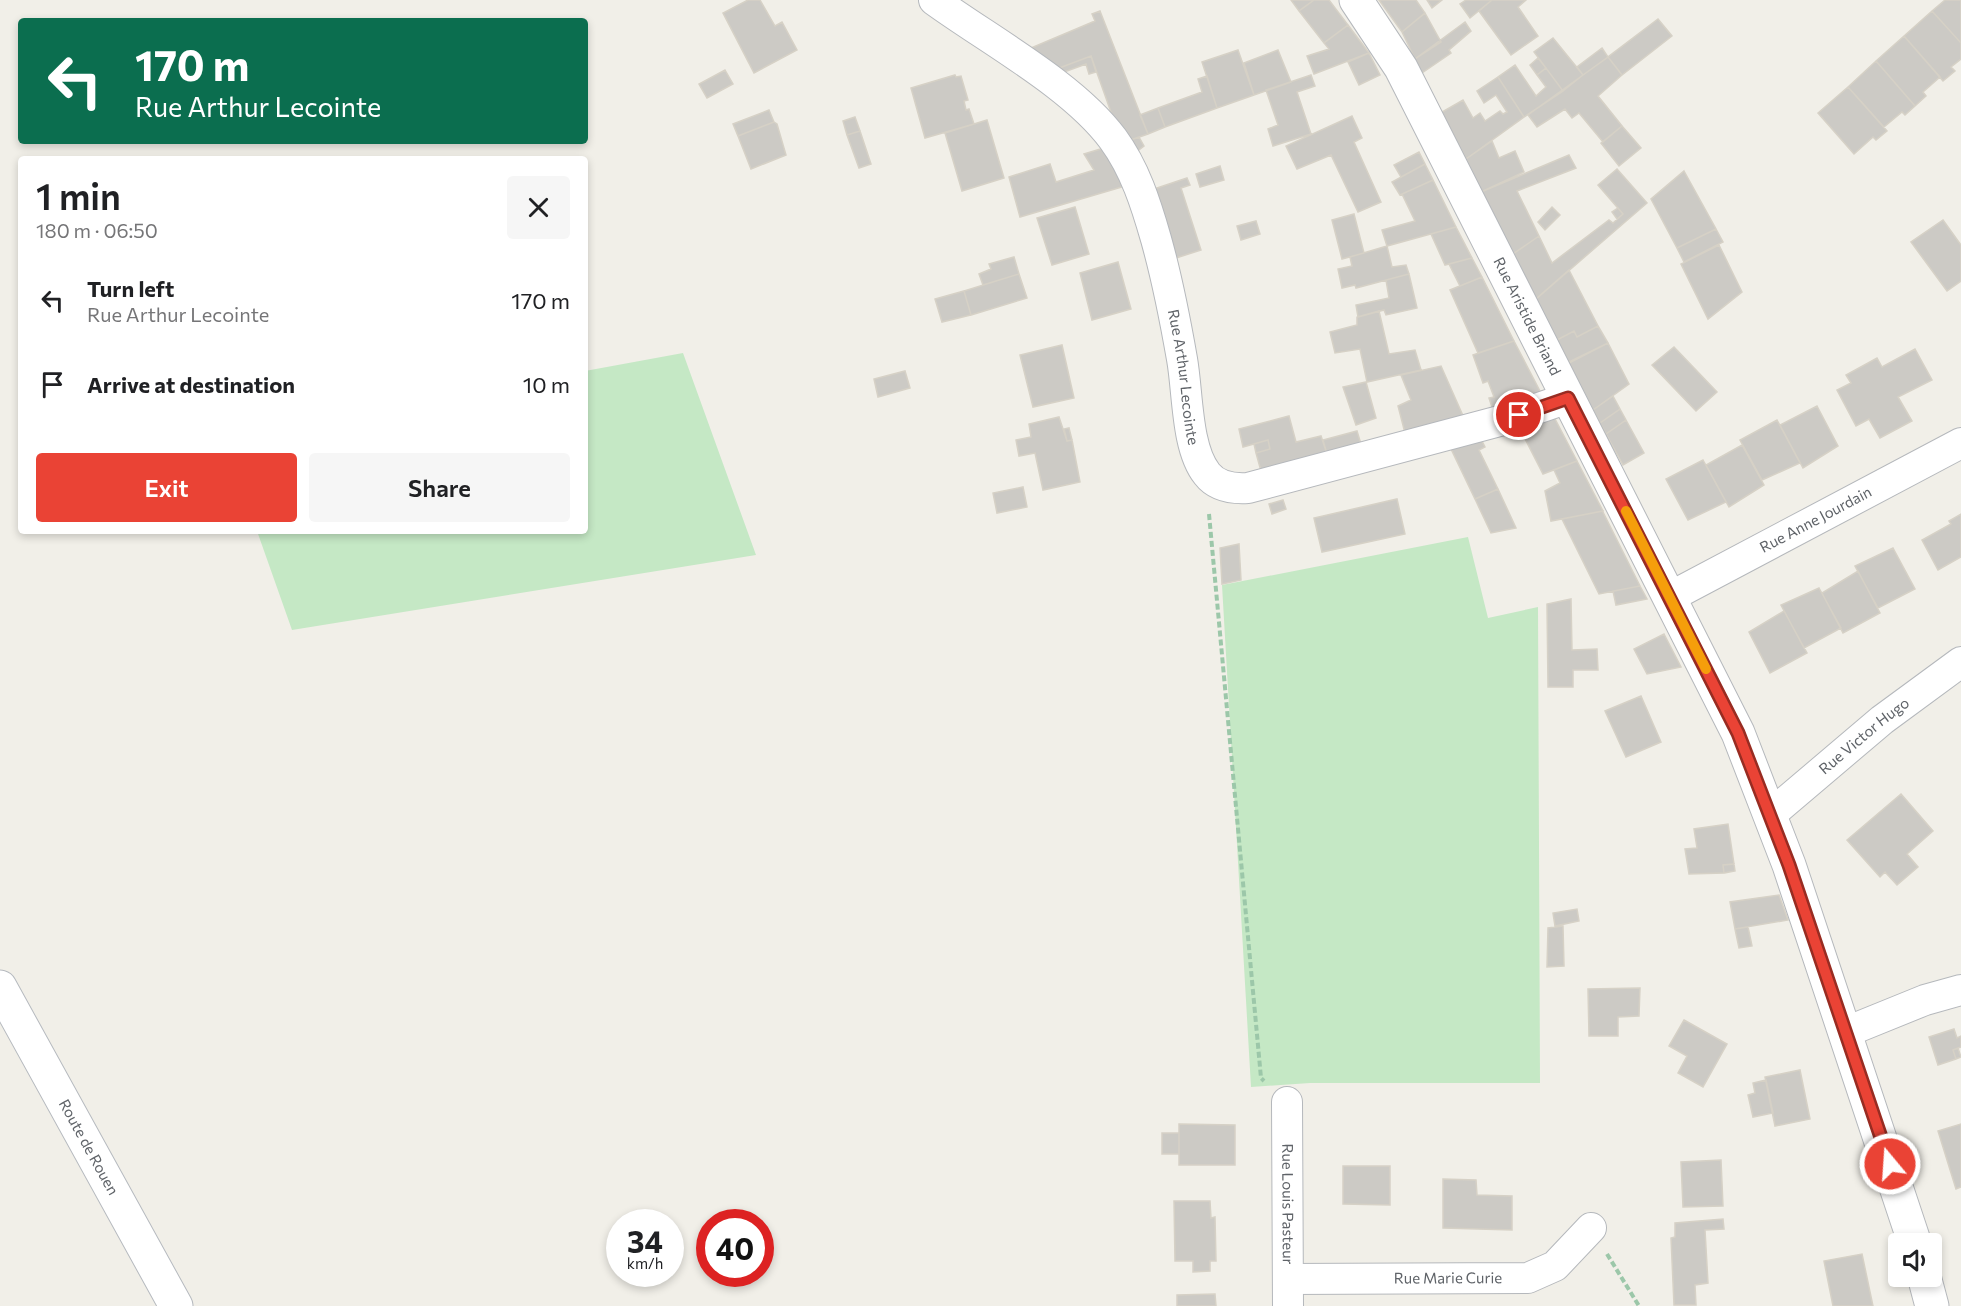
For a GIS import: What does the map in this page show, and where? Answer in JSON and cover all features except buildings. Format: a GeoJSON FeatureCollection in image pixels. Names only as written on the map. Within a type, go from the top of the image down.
{"type":"FeatureCollection","features":[{"type":"Feature","properties":{"kind":"street","name":"Rue Arthur Lecointe"},"geometry":{"type":"LineString","coordinates":[[934,0],[1069,96],[1103,127],[1125,158],[1142,193],[1159,252],[1182,360],[1196,451],[1205,472],[1220,485]]}},
{"type":"Feature","properties":{"kind":"street","name":"Rue Aristide Briand"},"geometry":{"type":"LineString","coordinates":[[1356,0],[1401,68],[1738,733],[1770,814],[1846,1032],[1910,1233]]}},
{"type":"Feature","properties":{"kind":"street"},"geometry":{"type":"LineString","coordinates":[[1220,485],[1248,488],[1507,419],[1568,398]]}},
{"type":"Feature","properties":{"kind":"street","name":"Rue Anne Jourdain"},"geometry":{"type":"LineString","coordinates":[[1670,597],[1961,443]]}},
{"type":"Feature","properties":{"kind":"street","name":"Rue Victor Hugo"},"geometry":{"type":"LineString","coordinates":[[1770,814],[1900,705],[1961,662]]}},
{"type":"Feature","properties":{"kind":"street","name":"Route de Rouen"},"geometry":{"type":"LineString","coordinates":[[0,987],[176,1306]]}},
{"type":"Feature","properties":{"kind":"street"},"geometry":{"type":"LineString","coordinates":[[1846,1032],[1925,1000],[1961,990]]}},
{"type":"Feature","properties":{"kind":"street","name":"Rue Louis Pasteur"},"geometry":{"type":"LineString","coordinates":[[1287,1102],[1288,1292]]}},
{"type":"Feature","properties":{"kind":"street","name":"Rue Marie Curie"},"geometry":{"type":"LineString","coordinates":[[1288,1292],[1528,1278],[1555,1266],[1591,1228]]}},
{"type":"Feature","properties":{"kind":"street"},"geometry":{"type":"LineString","coordinates":[[1927,1287],[1932,1306]]}},
{"type":"Feature","properties":{"kind":"path"},"geometry":{"type":"LineString","coordinates":[[1220,485],[1207,497],[1261,1078],[1287,1102]]}},
{"type":"Feature","properties":{"kind":"path"},"geometry":{"type":"LineString","coordinates":[[1591,1228],[1639,1306]]}},
{"type":"Feature","properties":{"kind":"green space"},"geometry":{"type":"Polygon","coordinates":[[[683,353],[756,555],[292,630],[258,534],[588,534],[588,370],[683,353]]]}},
{"type":"Feature","properties":{"kind":"green space"},"geometry":{"type":"Polygon","coordinates":[[[1468,537],[1488,618],[1538,607],[1540,1083],[1310,1083],[1251,1087],[1222,585],[1468,537]]]}},
{"type":"Feature","properties":{"kind":"slow traffic"},"geometry":{"type":"LineString","coordinates":[[1626,511],[1706,669]]}},
{"type":"Feature","properties":{"kind":"route"},"geometry":{"type":"LineString","coordinates":[[1519,415],[1568,398],[1738,733],[1789,865],[1890,1164]]}}]}
